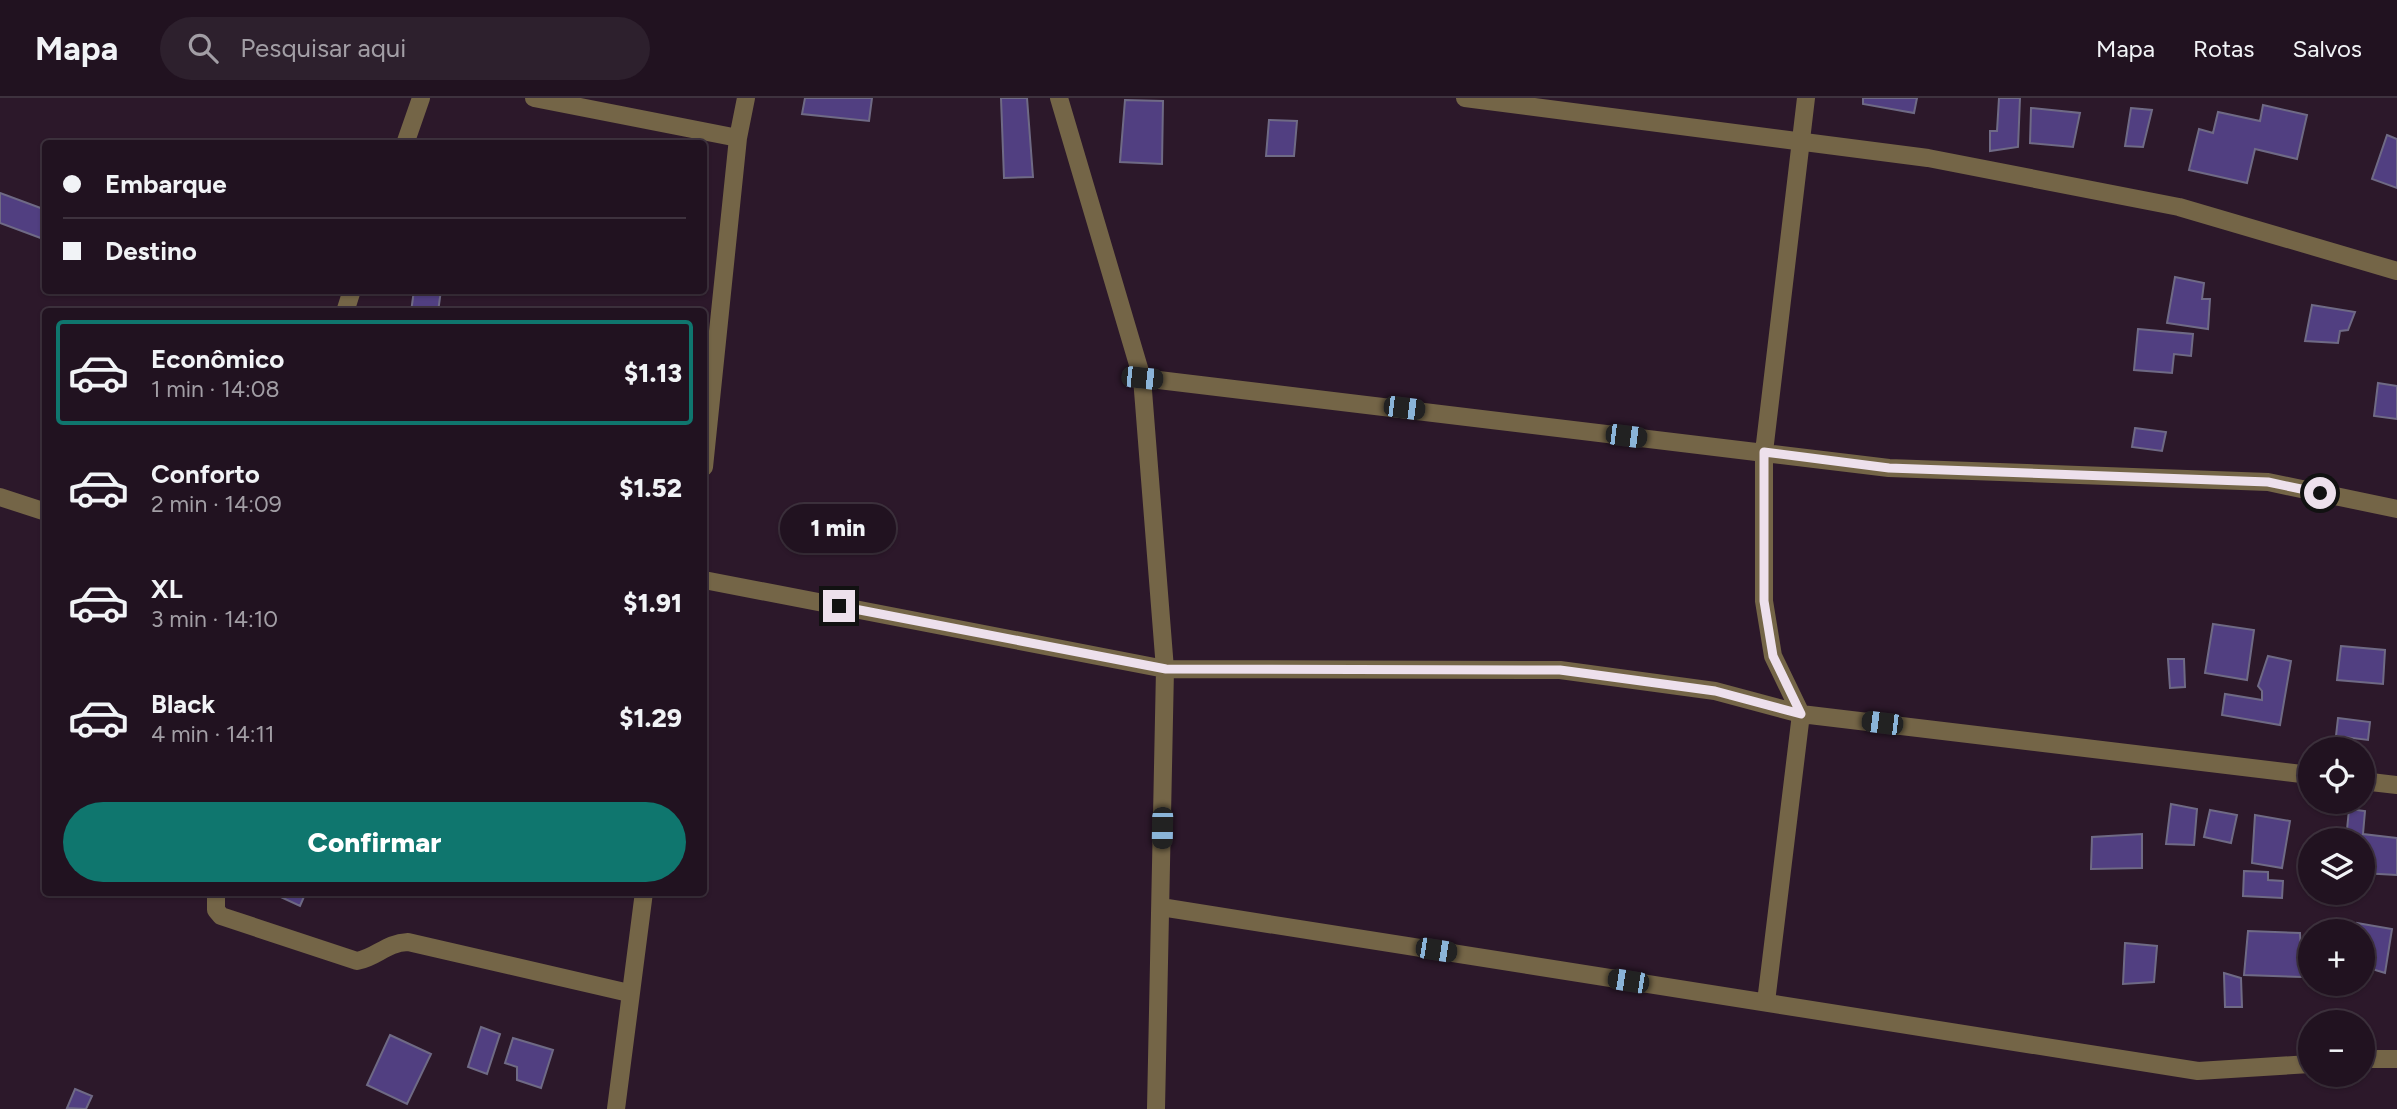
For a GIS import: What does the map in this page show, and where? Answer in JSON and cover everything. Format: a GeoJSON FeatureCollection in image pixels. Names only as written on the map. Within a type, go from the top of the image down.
{"type":"FeatureCollection","features":[{"type":"Feature","properties":{"kind":"street"},"geometry":{"type":"LineString","coordinates":[[406,140],[421,98]]}},
{"type":"Feature","properties":{"kind":"street"},"geometry":{"type":"LineString","coordinates":[[534,98],[738,138]]}},
{"type":"Feature","properties":{"kind":"street"},"geometry":{"type":"LineString","coordinates":[[707,438],[738,138],[746,98]]}},
{"type":"Feature","properties":{"kind":"street"},"geometry":{"type":"LineString","coordinates":[[1059,98],[1142,378],[1166,669],[1156,1109]]}},
{"type":"Feature","properties":{"kind":"street"},"geometry":{"type":"LineString","coordinates":[[1465,98],[1928,158],[2179,207],[2397,271]]}},
{"type":"Feature","properties":{"kind":"street"},"geometry":{"type":"LineString","coordinates":[[1766,1002],[1801,714],[1773,656],[1764,601],[1764,452],[1806,98]]}},
{"type":"Feature","properties":{"kind":"street"},"geometry":{"type":"LineString","coordinates":[[1142,378],[1889,468],[2268,482],[2397,509]]}},
{"type":"Feature","properties":{"kind":"street"},"geometry":{"type":"LineString","coordinates":[[0,497],[42,511]]}},
{"type":"Feature","properties":{"kind":"street"},"geometry":{"type":"LineString","coordinates":[[707,581],[1166,669],[1560,670],[1715,691],[1801,714],[2298,774]]}},
{"type":"Feature","properties":{"kind":"street"},"geometry":{"type":"LineString","coordinates":[[2375,782],[2397,785]]}},
{"type":"Feature","properties":{"kind":"street"},"geometry":{"type":"LineString","coordinates":[[216,896],[216,910],[221,916],[357,961],[368,959],[391,943],[408,942],[629,993]]}},
{"type":"Feature","properties":{"kind":"street"},"geometry":{"type":"LineString","coordinates":[[616,1109],[643,896]]}},
{"type":"Feature","properties":{"kind":"street"},"geometry":{"type":"LineString","coordinates":[[1160,907],[2198,1071],[2298,1065]]}},
{"type":"Feature","properties":{"kind":"street"},"geometry":{"type":"LineString","coordinates":[[2375,1059],[2397,1059]]}},
{"type":"Feature","properties":{"kind":"building"},"geometry":{"type":"Polygon","coordinates":[[[805,98],[872,98],[869,121],[802,114],[805,98]]]}},
{"type":"Feature","properties":{"kind":"building"},"geometry":{"type":"Polygon","coordinates":[[[1001,98],[1027,98],[1033,177],[1004,178],[1001,98]]]}},
{"type":"Feature","properties":{"kind":"building"},"geometry":{"type":"Polygon","coordinates":[[[1863,98],[1917,98],[1914,113],[1863,104],[1863,98]]]}},
{"type":"Feature","properties":{"kind":"building"},"geometry":{"type":"Polygon","coordinates":[[[1999,98],[2020,98],[2018,147],[1990,151],[1990,131],[1997,131],[1999,98]]]}},
{"type":"Feature","properties":{"kind":"building"},"geometry":{"type":"Polygon","coordinates":[[[1125,100],[1163,101],[1162,164],[1120,162],[1125,100]]]}},
{"type":"Feature","properties":{"kind":"building"},"geometry":{"type":"Polygon","coordinates":[[[2263,105],[2307,115],[2297,159],[2255,149],[2247,183],[2189,170],[2199,129],[2213,133],[2218,112],[2260,121],[2263,105]]]}},
{"type":"Feature","properties":{"kind":"building"},"geometry":{"type":"Polygon","coordinates":[[[2031,108],[2080,113],[2073,147],[2030,143],[2031,108]]]}},
{"type":"Feature","properties":{"kind":"building"},"geometry":{"type":"Polygon","coordinates":[[[2131,108],[2152,110],[2143,147],[2125,146],[2131,108]]]}},
{"type":"Feature","properties":{"kind":"building"},"geometry":{"type":"Polygon","coordinates":[[[1269,120],[1297,121],[1294,156],[1266,156],[1269,120]]]}},
{"type":"Feature","properties":{"kind":"building"},"geometry":{"type":"Polygon","coordinates":[[[2387,135],[2397,139],[2397,188],[2372,179],[2387,135]]]}},
{"type":"Feature","properties":{"kind":"building"},"geometry":{"type":"Polygon","coordinates":[[[0,193],[42,209],[42,239],[0,223],[0,193]]]}},
{"type":"Feature","properties":{"kind":"building"},"geometry":{"type":"Polygon","coordinates":[[[2175,277],[2204,283],[2202,299],[2210,299],[2208,329],[2167,323],[2175,277]]]}},
{"type":"Feature","properties":{"kind":"building"},"geometry":{"type":"Polygon","coordinates":[[[413,294],[440,294],[439,308],[412,308],[413,294]]]}},
{"type":"Feature","properties":{"kind":"building"},"geometry":{"type":"Polygon","coordinates":[[[2312,305],[2355,312],[2348,330],[2340,331],[2338,343],[2305,341],[2312,305]]]}},
{"type":"Feature","properties":{"kind":"building"},"geometry":{"type":"Polygon","coordinates":[[[2138,329],[2193,334],[2191,356],[2174,354],[2172,373],[2134,370],[2138,329]]]}},
{"type":"Feature","properties":{"kind":"building"},"geometry":{"type":"Polygon","coordinates":[[[2378,383],[2397,386],[2397,419],[2374,416],[2378,383]]]}},
{"type":"Feature","properties":{"kind":"building"},"geometry":{"type":"Polygon","coordinates":[[[2135,428],[2166,432],[2162,451],[2132,447],[2135,428]]]}},
{"type":"Feature","properties":{"kind":"building"},"geometry":{"type":"Polygon","coordinates":[[[2213,624],[2254,630],[2247,680],[2205,673],[2213,624]]]}},
{"type":"Feature","properties":{"kind":"building"},"geometry":{"type":"Polygon","coordinates":[[[2341,646],[2385,650],[2383,684],[2337,680],[2341,646]]]}},
{"type":"Feature","properties":{"kind":"building"},"geometry":{"type":"Polygon","coordinates":[[[2268,656],[2291,661],[2280,725],[2222,715],[2225,694],[2262,700],[2262,691],[2258,686],[2268,656]]]}},
{"type":"Feature","properties":{"kind":"building"},"geometry":{"type":"Polygon","coordinates":[[[2168,659],[2184,659],[2185,687],[2170,688],[2168,659]]]}},
{"type":"Feature","properties":{"kind":"building"},"geometry":{"type":"Polygon","coordinates":[[[2338,718],[2370,722],[2368,737],[2336,736],[2338,718]]]}},
{"type":"Feature","properties":{"kind":"building"},"geometry":{"type":"Polygon","coordinates":[[[2171,804],[2197,809],[2194,845],[2166,844],[2171,804]]]}},
{"type":"Feature","properties":{"kind":"building"},"geometry":{"type":"Polygon","coordinates":[[[2210,810],[2237,815],[2231,843],[2204,837],[2210,810]]]}},
{"type":"Feature","properties":{"kind":"building"},"geometry":{"type":"Polygon","coordinates":[[[2349,814],[2365,814],[2364,828],[2347,828],[2349,814]]]}},
{"type":"Feature","properties":{"kind":"building"},"geometry":{"type":"Polygon","coordinates":[[[2255,815],[2290,821],[2282,868],[2252,863],[2255,815]]]}},
{"type":"Feature","properties":{"kind":"building"},"geometry":{"type":"Polygon","coordinates":[[[2142,834],[2142,868],[2091,869],[2092,837],[2142,834]]]}},
{"type":"Feature","properties":{"kind":"building"},"geometry":{"type":"Polygon","coordinates":[[[2375,835],[2397,838],[2397,875],[2375,874],[2375,835]]]}},
{"type":"Feature","properties":{"kind":"building"},"geometry":{"type":"Polygon","coordinates":[[[2244,871],[2268,872],[2268,880],[2283,881],[2282,898],[2243,896],[2244,871]]]}},
{"type":"Feature","properties":{"kind":"building"},"geometry":{"type":"Polygon","coordinates":[[[279,896],[304,896],[300,906],[279,896]]]}},
{"type":"Feature","properties":{"kind":"building"},"geometry":{"type":"Polygon","coordinates":[[[2375,926],[2392,929],[2385,973],[2375,970],[2375,926]]]}},
{"type":"Feature","properties":{"kind":"building"},"geometry":{"type":"Polygon","coordinates":[[[2248,931],[2298,933],[2298,977],[2244,975],[2248,931]]]}},
{"type":"Feature","properties":{"kind":"building"},"geometry":{"type":"Polygon","coordinates":[[[2125,943],[2157,946],[2154,982],[2123,984],[2125,943]]]}},
{"type":"Feature","properties":{"kind":"building"},"geometry":{"type":"Polygon","coordinates":[[[2224,973],[2241,978],[2242,1007],[2225,1007],[2224,973]]]}},
{"type":"Feature","properties":{"kind":"building"},"geometry":{"type":"Polygon","coordinates":[[[481,1027],[500,1034],[487,1074],[468,1067],[481,1027]]]}},
{"type":"Feature","properties":{"kind":"building"},"geometry":{"type":"Polygon","coordinates":[[[390,1035],[431,1054],[407,1104],[367,1085],[390,1035]]]}},
{"type":"Feature","properties":{"kind":"building"},"geometry":{"type":"Polygon","coordinates":[[[513,1038],[553,1050],[541,1088],[517,1080],[517,1067],[505,1063],[513,1038]]]}},
{"type":"Feature","properties":{"kind":"building"},"geometry":{"type":"Polygon","coordinates":[[[75,1089],[92,1096],[86,1109],[67,1108],[75,1089]]]}},
{"type":"Feature","properties":{"kind":"route"},"geometry":{"type":"LineString","coordinates":[[839,606],[1166,669],[1560,670],[1715,691],[1801,714],[1773,656],[1764,601],[1764,452],[1889,468],[2268,482],[2320,493]]}}]}
